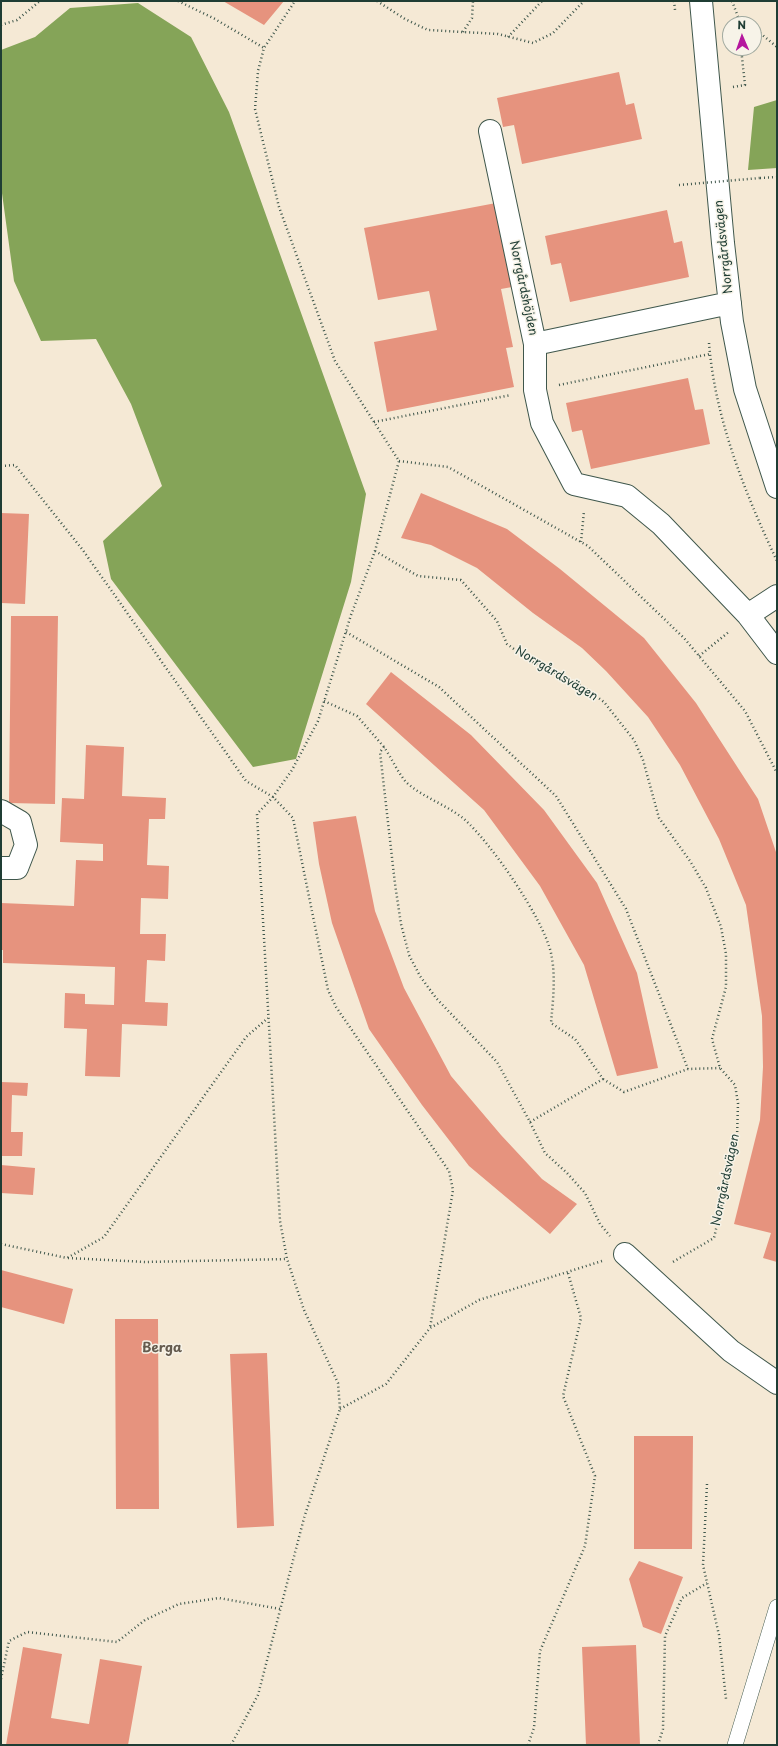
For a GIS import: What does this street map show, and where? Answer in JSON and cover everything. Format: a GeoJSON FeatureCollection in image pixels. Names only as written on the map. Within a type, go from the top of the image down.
{"type":"FeatureCollection","features":[{"type":"Feature","properties":{"kind":"street","name":"Norrgårdsvägen"},"geometry":{"type":"LineString","coordinates":[[702,1],[723,243],[730,303],[745,389],[777,487]]}},
{"type":"Feature","properties":{"kind":"street","name":"Norrgårdshöjden"},"geometry":{"type":"LineString","coordinates":[[490,131],[535,344],[730,303]]}},
{"type":"Feature","properties":{"kind":"street"},"geometry":{"type":"LineString","coordinates":[[535,344],[535,390],[542,423],[574,484],[627,496],[662,524],[748,615],[777,653]]}},
{"type":"Feature","properties":{"kind":"street"},"geometry":{"type":"LineString","coordinates":[[748,615],[777,596]]}},
{"type":"Feature","properties":{"kind":"street"},"geometry":{"type":"LineString","coordinates":[[1,811],[20,822],[26,845],[17,868],[1,868]]}},
{"type":"Feature","properties":{"kind":"street"},"geometry":{"type":"LineString","coordinates":[[625,1254],[731,1351],[777,1383]]}},
{"type":"Feature","properties":{"kind":"lane"},"geometry":{"type":"LineString","coordinates":[[735,1745],[777,1607]]}},
{"type":"Feature","properties":{"kind":"path"},"geometry":{"type":"LineString","coordinates":[[1,25],[17,20],[40,1]]}},
{"type":"Feature","properties":{"kind":"path"},"geometry":{"type":"LineString","coordinates":[[178,1],[215,19],[264,48]]}},
{"type":"Feature","properties":{"kind":"path"},"geometry":{"type":"LineString","coordinates":[[231,1745],[258,1695],[304,1518],[340,1409],[338,1383],[304,1310],[287,1259],[280,1221],[257,814],[273,797],[292,770],[318,721],[346,632],[375,551],[399,461],[335,361],[280,207],[255,109],[258,71],[264,48],[295,1]]}},
{"type":"Feature","properties":{"kind":"path"},"geometry":{"type":"LineString","coordinates":[[377,1],[405,19],[428,30],[498,34],[533,43],[553,33],[584,1]]}},
{"type":"Feature","properties":{"kind":"path"},"geometry":{"type":"LineString","coordinates":[[463,32],[472,18],[473,1]]}},
{"type":"Feature","properties":{"kind":"path"},"geometry":{"type":"LineString","coordinates":[[508,37],[542,1]]}},
{"type":"Feature","properties":{"kind":"path"},"geometry":{"type":"LineString","coordinates":[[732,1],[738,16]]}},
{"type":"Feature","properties":{"kind":"path"},"geometry":{"type":"LineString","coordinates":[[762,35],[777,47]]}},
{"type":"Feature","properties":{"kind":"path"},"geometry":{"type":"LineString","coordinates":[[729,88],[745,85],[742,56]]}},
{"type":"Feature","properties":{"kind":"path"},"geometry":{"type":"LineString","coordinates":[[679,185],[777,177]]}},
{"type":"Feature","properties":{"kind":"path"},"geometry":{"type":"LineString","coordinates":[[399,461],[448,467],[588,546],[684,638],[700,656],[745,711],[777,773]]}},
{"type":"Feature","properties":{"kind":"path"},"geometry":{"type":"LineString","coordinates":[[1,466],[15,465],[82,549],[246,781],[273,797],[293,818],[328,990],[336,1007],[449,1171],[453,1190],[430,1328]]}},
{"type":"Feature","properties":{"kind":"path"},"geometry":{"type":"LineString","coordinates":[[581,542],[586,487]]}},
{"type":"Feature","properties":{"kind":"path","name":"Norrgårdsvägen"},"geometry":{"type":"LineString","coordinates":[[375,551],[418,576],[461,580],[497,621],[507,644],[529,660],[582,686],[604,702],[634,740],[643,760],[659,818],[690,861],[706,888],[721,927],[726,954],[726,987],[712,1039],[720,1068],[735,1085],[738,1103],[737,1138],[714,1238],[678,1258],[651,1278]]}},
{"type":"Feature","properties":{"kind":"path"},"geometry":{"type":"LineString","coordinates":[[700,656],[748,615]]}},
{"type":"Feature","properties":{"kind":"path"},"geometry":{"type":"LineString","coordinates":[[346,632],[439,686],[556,796],[626,909],[688,1069]]}},
{"type":"Feature","properties":{"kind":"path"},"geometry":{"type":"LineString","coordinates":[[324,701],[357,716],[384,747],[407,782],[464,819],[512,878],[543,930],[551,954],[554,994],[551,1023],[576,1039],[602,1079],[624,1092],[688,1069],[720,1068]]}},
{"type":"Feature","properties":{"kind":"path"},"geometry":{"type":"LineString","coordinates":[[340,1409],[386,1384],[430,1328],[479,1300],[568,1274],[625,1254],[600,1224],[585,1193],[567,1173],[545,1153],[497,1062],[436,998],[420,976],[409,956],[401,924],[394,877],[380,752],[384,747]]}},
{"type":"Feature","properties":{"kind":"path"},"geometry":{"type":"LineString","coordinates":[[67,1258],[104,1237],[246,1037],[268,1018]]}},
{"type":"Feature","properties":{"kind":"path"},"geometry":{"type":"LineString","coordinates":[[530,1122],[602,1079]]}},
{"type":"Feature","properties":{"kind":"path"},"geometry":{"type":"LineString","coordinates":[[1,1244],[67,1258],[146,1262],[287,1259]]}},
{"type":"Feature","properties":{"kind":"path"},"geometry":{"type":"LineString","coordinates":[[528,1745],[534,1728],[540,1651],[585,1546],[595,1476],[562,1396],[581,1318],[568,1274]]}},
{"type":"Feature","properties":{"kind":"path"},"geometry":{"type":"LineString","coordinates":[[707,1484],[703,1565],[719,1635],[726,1700]]}},
{"type":"Feature","properties":{"kind":"path"},"geometry":{"type":"LineString","coordinates":[[658,1745],[663,1729],[665,1636],[682,1598],[707,1583]]}},
{"type":"Feature","properties":{"kind":"path"},"geometry":{"type":"LineString","coordinates":[[1,1679],[9,1641],[27,1632],[117,1642],[145,1620],[179,1604],[219,1598],[280,1609]]}},
{"type":"Feature","properties":{"kind":"green space"},"geometry":{"type":"Polygon","coordinates":[[[138,3],[191,37],[229,112],[366,494],[351,582],[296,759],[253,767],[111,579],[103,541],[162,486],[131,404],[96,339],[41,341],[14,281],[1,186],[1,50],[35,37],[70,8],[138,3]]]}},
{"type":"Feature","properties":{"kind":"green space"},"geometry":{"type":"Polygon","coordinates":[[[777,100],[777,168],[748,170],[754,107],[777,100]]]}},
{"type":"Feature","properties":{"kind":"building"},"geometry":{"type":"Polygon","coordinates":[[[223,1],[284,1],[264,25],[223,1]]]}},
{"type":"Feature","properties":{"kind":"building"},"geometry":{"type":"Polygon","coordinates":[[[619,72],[626,105],[634,103],[642,139],[522,164],[514,125],[503,127],[497,98],[619,72]]]}},
{"type":"Feature","properties":{"kind":"building"},"geometry":{"type":"Polygon","coordinates":[[[496,203],[512,287],[501,289],[513,347],[506,348],[514,387],[387,412],[374,342],[437,330],[429,291],[378,300],[364,228],[496,203]]]}},
{"type":"Feature","properties":{"kind":"building"},"geometry":{"type":"Polygon","coordinates":[[[667,210],[674,243],[682,241],[689,277],[570,302],[561,263],[551,265],[545,236],[667,210]]]}},
{"type":"Feature","properties":{"kind":"building"},"geometry":{"type":"Polygon","coordinates":[[[688,378],[695,410],[703,409],[710,444],[591,469],[582,430],[572,432],[566,403],[688,378]]]}},
{"type":"Feature","properties":{"kind":"building"},"geometry":{"type":"Polygon","coordinates":[[[421,493],[507,529],[560,569],[644,638],[696,703],[758,799],[777,855],[777,1262],[763,1258],[771,1233],[734,1224],[760,1120],[763,1067],[762,1016],[746,905],[719,839],[680,765],[648,717],[606,671],[582,648],[533,613],[477,568],[431,545],[401,538],[421,493]]]}},
{"type":"Feature","properties":{"kind":"building"},"geometry":{"type":"Polygon","coordinates":[[[1,513],[29,514],[25,604],[1,603],[1,513]]]}},
{"type":"Feature","properties":{"kind":"building"},"geometry":{"type":"Polygon","coordinates":[[[11,616],[58,616],[55,804],[9,803],[11,616]]]}},
{"type":"Feature","properties":{"kind":"building"},"geometry":{"type":"Polygon","coordinates":[[[391,672],[471,735],[544,810],[597,883],[637,973],[658,1068],[617,1076],[584,965],[540,886],[484,810],[366,704],[391,672]]]}},
{"type":"Feature","properties":{"kind":"building"},"geometry":{"type":"Polygon","coordinates":[[[86,745],[124,747],[122,796],[166,798],[165,819],[149,819],[147,865],[169,866],[168,899],[141,898],[140,934],[166,934],[165,961],[147,960],[145,1002],[168,1003],[167,1026],[122,1024],[120,1077],[85,1076],[87,1029],[64,1028],[65,993],[85,994],[85,1004],[114,1005],[115,967],[3,963],[3,950],[1,950],[1,903],[74,906],[76,860],[103,861],[103,844],[60,842],[62,798],[84,799],[86,745]]]}},
{"type":"Feature","properties":{"kind":"building"},"geometry":{"type":"Polygon","coordinates":[[[356,816],[375,911],[404,988],[451,1076],[501,1135],[542,1179],[577,1204],[550,1234],[469,1166],[422,1105],[369,1029],[332,923],[319,864],[313,822],[356,816]]]}},
{"type":"Feature","properties":{"kind":"building"},"geometry":{"type":"Polygon","coordinates":[[[1,1082],[28,1083],[27,1096],[12,1095],[11,1132],[23,1132],[22,1156],[1,1156],[1,1082]]]}},
{"type":"Feature","properties":{"kind":"building"},"geometry":{"type":"Polygon","coordinates":[[[1,1165],[35,1168],[33,1195],[1,1193],[1,1165]]]}},
{"type":"Feature","properties":{"kind":"building"},"geometry":{"type":"Polygon","coordinates":[[[1,1270],[73,1289],[64,1324],[1,1307],[1,1270]]]}},
{"type":"Feature","properties":{"kind":"building"},"geometry":{"type":"Polygon","coordinates":[[[115,1319],[158,1319],[159,1509],[116,1509],[115,1319]]]}},
{"type":"Feature","properties":{"kind":"building"},"geometry":{"type":"Polygon","coordinates":[[[267,1353],[274,1526],[237,1528],[230,1354],[267,1353]]]}},
{"type":"Feature","properties":{"kind":"building"},"geometry":{"type":"Polygon","coordinates":[[[634,1436],[693,1436],[692,1549],[634,1549],[634,1436]]]}},
{"type":"Feature","properties":{"kind":"building"},"geometry":{"type":"Polygon","coordinates":[[[639,1561],[683,1577],[661,1634],[643,1627],[629,1579],[639,1561]]]}},
{"type":"Feature","properties":{"kind":"building"},"geometry":{"type":"Polygon","coordinates":[[[636,1645],[640,1745],[586,1745],[582,1647],[636,1645]]]}},
{"type":"Feature","properties":{"kind":"building"},"geometry":{"type":"Polygon","coordinates":[[[23,1647],[62,1654],[51,1718],[89,1724],[100,1659],[142,1666],[128,1745],[6,1745],[23,1647]]]}},
{"type":"Feature","properties":{"kind":"district","name":"Berga"},"geometry":{"type":"Point","coordinates":[162,1348]}}]}
